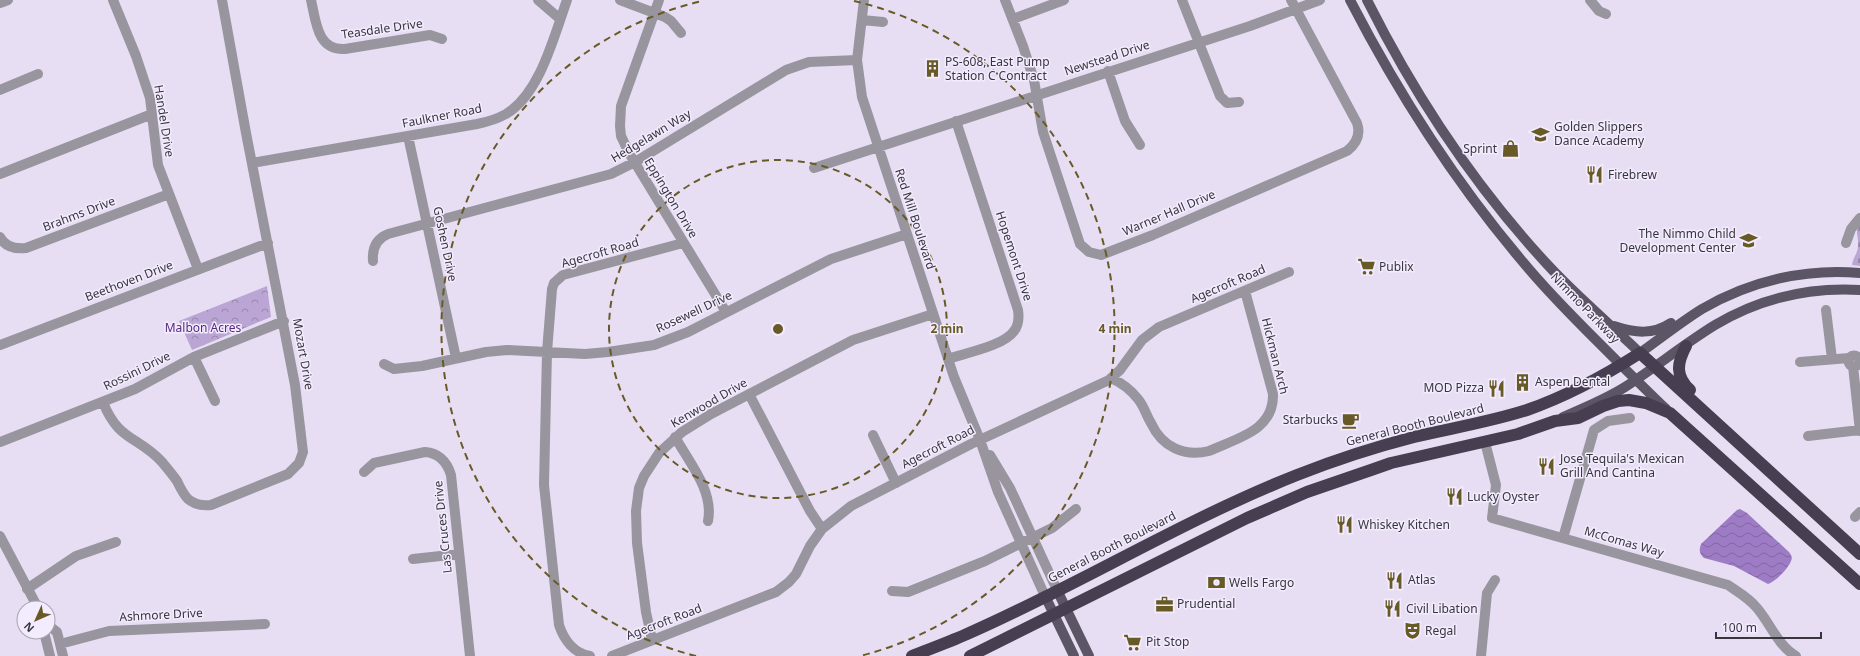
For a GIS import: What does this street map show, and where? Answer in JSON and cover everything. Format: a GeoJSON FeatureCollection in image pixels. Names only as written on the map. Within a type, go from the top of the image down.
{"type":"FeatureCollection","features":[{"type":"Feature","properties":{"kind":"highway"},"geometry":{"type":"LineString","coordinates":[[1686,346],[1678,363],[1679,376],[1682,381],[1733,429],[1753,455]]}},
{"type":"Feature","properties":{"kind":"highway","name":"General Booth Boulevard"},"geometry":{"type":"LineString","coordinates":[[912,656],[967,634],[1239,499],[1320,466],[1394,442],[1490,421],[1526,410],[1576,390],[1640,353]]}},
{"type":"Feature","properties":{"kind":"highway","name":"Nimmo Parkway"},"geometry":{"type":"LineString","coordinates":[[1640,353],[1860,554]]}},
{"type":"Feature","properties":{"kind":"highway"},"geometry":{"type":"LineString","coordinates":[[970,656],[1248,518],[1307,492],[1391,463],[1518,434],[1555,421],[1578,418],[1608,404],[1629,400],[1646,403],[1670,413]]}},
{"type":"Feature","properties":{"kind":"highway","name":"Nimmo Parkway"},"geometry":{"type":"LineString","coordinates":[[1670,413],[1860,584]]}},
{"type":"Feature","properties":{"kind":"highway"},"geometry":{"type":"LineString","coordinates":[[1333,483],[1355,468],[1390,456],[1395,452],[1394,442]]}},
{"type":"Feature","properties":{"kind":"main road","name":"Nimmo Parkway"},"geometry":{"type":"LineString","coordinates":[[1350,0],[1395,82],[1455,174],[1538,280],[1670,413]]}},
{"type":"Feature","properties":{"kind":"main road","name":"Nimmo Parkway"},"geometry":{"type":"LineString","coordinates":[[1367,0],[1412,82],[1488,194],[1546,264],[1640,353]]}},
{"type":"Feature","properties":{"kind":"main road","name":"General Booth Boulevard"},"geometry":{"type":"LineString","coordinates":[[1640,353],[1694,315],[1735,293],[1787,276],[1824,272],[1860,273]]}},
{"type":"Feature","properties":{"kind":"main road"},"geometry":{"type":"LineString","coordinates":[[1555,421],[1605,398],[1636,380],[1732,316],[1770,300],[1791,295],[1820,290],[1860,290]]}},
{"type":"Feature","properties":{"kind":"main road"},"geometry":{"type":"LineString","coordinates":[[1611,325],[1638,332],[1658,331],[1719,294],[1735,293]]}},
{"type":"Feature","properties":{"kind":"main road"},"geometry":{"type":"LineString","coordinates":[[1057,590],[1089,656]]}},
{"type":"Feature","properties":{"kind":"main road"},"geometry":{"type":"LineString","coordinates":[[1045,596],[1074,656]]}},
{"type":"Feature","properties":{"kind":"street"},"geometry":{"type":"LineString","coordinates":[[0,4],[8,0]]}},
{"type":"Feature","properties":{"kind":"street","name":"Handel Drive"},"geometry":{"type":"LineString","coordinates":[[113,0],[143,75],[152,114],[156,153],[169,194],[198,269]]}},
{"type":"Feature","properties":{"kind":"street","name":"Mozart Drive"},"geometry":{"type":"LineString","coordinates":[[103,402],[115,426],[160,460],[176,481],[183,494],[193,502],[204,505],[211,505],[288,474],[299,463],[303,452],[295,385],[284,321],[252,163],[222,0]]}},
{"type":"Feature","properties":{"kind":"street","name":"Teasdale Drive"},"geometry":{"type":"LineString","coordinates":[[312,0],[320,37],[329,46],[335,48],[345,49],[430,36],[442,39]]}},
{"type":"Feature","properties":{"kind":"street"},"geometry":{"type":"LineString","coordinates":[[538,0],[560,19]]}},
{"type":"Feature","properties":{"kind":"street","name":"Faulkner Road"},"geometry":{"type":"LineString","coordinates":[[252,163],[477,124],[506,114],[528,94],[538,78],[567,0]]}},
{"type":"Feature","properties":{"kind":"street"},"geometry":{"type":"LineString","coordinates":[[620,0],[671,21],[681,33]]}},
{"type":"Feature","properties":{"kind":"street","name":"Eppington Drive"},"geometry":{"type":"LineString","coordinates":[[659,0],[621,106],[620,116],[622,136],[635,162],[726,312]]}},
{"type":"Feature","properties":{"kind":"street","name":"Red Mill Boulevard"},"geometry":{"type":"LineString","coordinates":[[864,0],[857,60],[862,97],[948,359],[980,440],[998,492],[1045,596]]}},
{"type":"Feature","properties":{"kind":"street","name":"Warner Hall Drive"},"geometry":{"type":"LineString","coordinates":[[1005,0],[1023,46],[1037,94],[1043,132],[1080,244],[1084,249],[1094,254],[1101,255],[1112,252],[1290,177],[1347,151],[1352,147],[1358,136],[1359,129],[1357,123],[1293,4]]}},
{"type":"Feature","properties":{"kind":"street"},"geometry":{"type":"LineString","coordinates":[[1013,19],[1064,0]]}},
{"type":"Feature","properties":{"kind":"street"},"geometry":{"type":"LineString","coordinates":[[1182,0],[1220,96],[1227,103],[1239,102]]}},
{"type":"Feature","properties":{"kind":"street","name":"Newstead Drive"},"geometry":{"type":"LineString","coordinates":[[814,168],[956,120],[1250,26],[1293,4],[1320,0]]}},
{"type":"Feature","properties":{"kind":"street"},"geometry":{"type":"LineString","coordinates":[[1590,0],[1599,11],[1606,14]]}},
{"type":"Feature","properties":{"kind":"street"},"geometry":{"type":"LineString","coordinates":[[862,20],[883,22]]}},
{"type":"Feature","properties":{"kind":"street","name":"Hedgelawn Way"},"geometry":{"type":"LineString","coordinates":[[374,261],[373,255],[375,245],[384,235],[612,174],[635,162],[786,70],[797,65],[818,61],[857,60]]}},
{"type":"Feature","properties":{"kind":"street"},"geometry":{"type":"LineString","coordinates":[[1108,71],[1125,121],[1140,145]]}},
{"type":"Feature","properties":{"kind":"street"},"geometry":{"type":"LineString","coordinates":[[0,90],[38,74]]}},
{"type":"Feature","properties":{"kind":"street"},"geometry":{"type":"LineString","coordinates":[[0,174],[152,114]]}},
{"type":"Feature","properties":{"kind":"street","name":"Hopemont Drive"},"geometry":{"type":"LineString","coordinates":[[948,359],[1003,340],[1015,331],[1019,317],[956,120]]}},
{"type":"Feature","properties":{"kind":"street","name":"Goshen Drive"},"geometry":{"type":"LineString","coordinates":[[408,136],[456,358]]}},
{"type":"Feature","properties":{"kind":"street","name":"Brahms Drive"},"geometry":{"type":"LineString","coordinates":[[0,237],[7,245],[13,248],[26,248],[169,194]]}},
{"type":"Feature","properties":{"kind":"street"},"geometry":{"type":"LineString","coordinates":[[1846,243],[1851,228],[1860,218]]}},
{"type":"Feature","properties":{"kind":"street","name":"Rosewell Drive"},"geometry":{"type":"LineString","coordinates":[[384,364],[394,369],[422,366],[456,358],[508,350],[547,352],[608,352],[654,344],[688,332],[830,259],[907,234]]}},
{"type":"Feature","properties":{"kind":"street","name":"Beethoven Drive"},"geometry":{"type":"LineString","coordinates":[[0,345],[268,242]]}},
{"type":"Feature","properties":{"kind":"street","name":"Agecroft Road"},"geometry":{"type":"LineString","coordinates":[[590,656],[572,647],[566,641],[558,625],[544,485],[547,352],[551,294],[554,283],[558,278],[580,270],[683,243]]}},
{"type":"Feature","properties":{"kind":"street","name":"Agecroft Road"},"geometry":{"type":"LineString","coordinates":[[612,656],[762,599],[781,589],[796,574],[810,546],[822,529],[851,506],[980,440],[1111,378],[1120,370],[1136,346],[1159,327],[1289,272]]}},
{"type":"Feature","properties":{"kind":"street","name":"Hickman Arch"},"geometry":{"type":"LineString","coordinates":[[1111,378],[1124,385],[1139,399],[1151,424],[1162,440],[1169,446],[1184,452],[1201,453],[1209,451],[1257,428],[1268,417],[1273,402],[1273,394],[1245,291]]}},
{"type":"Feature","properties":{"kind":"street"},"geometry":{"type":"LineString","coordinates":[[1826,310],[1832,359]]}},
{"type":"Feature","properties":{"kind":"street","name":"Kenwood Drive"},"geometry":{"type":"LineString","coordinates":[[652,640],[646,612],[636,524],[637,498],[644,476],[659,453],[675,437],[711,414],[853,340],[933,314]]}},
{"type":"Feature","properties":{"kind":"street","name":"Rossini Drive"},"geometry":{"type":"LineString","coordinates":[[0,442],[135,389],[194,357],[284,321]]}},
{"type":"Feature","properties":{"kind":"street"},"geometry":{"type":"LineString","coordinates":[[194,357],[215,401]]}},
{"type":"Feature","properties":{"kind":"street"},"geometry":{"type":"LineString","coordinates":[[1800,362],[1832,359],[1855,360],[1860,430],[1808,436]]}},
{"type":"Feature","properties":{"kind":"street"},"geometry":{"type":"LineString","coordinates":[[749,394],[810,511],[822,529]]}},
{"type":"Feature","properties":{"kind":"street"},"geometry":{"type":"LineString","coordinates":[[1563,538],[1594,430],[1608,421],[1630,418]]}},
{"type":"Feature","properties":{"kind":"street"},"geometry":{"type":"LineString","coordinates":[[873,435],[896,483]]}},
{"type":"Feature","properties":{"kind":"street"},"geometry":{"type":"LineString","coordinates":[[675,437],[708,496],[710,512],[708,521]]}},
{"type":"Feature","properties":{"kind":"street","name":"Red Mill Boulevard"},"geometry":{"type":"LineString","coordinates":[[980,440],[1010,488],[1057,590]]}},
{"type":"Feature","properties":{"kind":"street","name":"McComas Way"},"geometry":{"type":"LineString","coordinates":[[1485,442],[1496,485],[1492,518],[1728,585],[1748,598],[1757,608],[1785,648],[1796,656]]}},
{"type":"Feature","properties":{"kind":"street","name":"Las Cruces Drive"},"geometry":{"type":"LineString","coordinates":[[364,472],[374,463],[418,453],[431,452],[445,462],[451,474],[470,656]]}},
{"type":"Feature","properties":{"kind":"street"},"geometry":{"type":"LineString","coordinates":[[892,591],[908,592],[986,561],[1052,528],[1076,509]]}},
{"type":"Feature","properties":{"kind":"street"},"geometry":{"type":"LineString","coordinates":[[0,536],[33,600]]}},
{"type":"Feature","properties":{"kind":"street"},"geometry":{"type":"LineString","coordinates":[[27,589],[76,556],[116,542]]}},
{"type":"Feature","properties":{"kind":"street"},"geometry":{"type":"LineString","coordinates":[[413,559],[459,554]]}},
{"type":"Feature","properties":{"kind":"street"},"geometry":{"type":"LineString","coordinates":[[1481,656],[1486,593],[1495,580]]}},
{"type":"Feature","properties":{"kind":"street","name":"Ashmore Drive"},"geometry":{"type":"LineString","coordinates":[[60,644],[109,631],[265,624]]}},
{"type":"Feature","properties":{"kind":"street"},"geometry":{"type":"LineString","coordinates":[[56,631],[63,656]]}},
{"type":"Feature","properties":{"kind":"street"},"geometry":{"type":"LineString","coordinates":[[46,640],[50,656]]}},
{"type":"Feature","properties":{"kind":"green space"},"geometry":{"type":"Polygon","coordinates":[[[1860,223],[1860,266],[1852,265],[1858,248],[1857,232],[1860,223]]]}},
{"type":"Feature","properties":{"kind":"green space","name":"Malbon Acres"},"geometry":{"type":"Polygon","coordinates":[[[267,286],[271,317],[192,350],[179,321],[267,286]]]}},
{"type":"Feature","properties":{"kind":"water"},"geometry":{"type":"Polygon","coordinates":[[[1740,509],[1747,513],[1792,556],[1791,561],[1785,571],[1778,578],[1768,584],[1734,566],[1704,558],[1700,553],[1701,544],[1737,510],[1740,509]]]}},
{"type":"Feature","properties":{"kind":"place","name":"PS-608; East Pump Station C Contract"},"geometry":{"type":"Point","coordinates":[932,69]}},
{"type":"Feature","properties":{"kind":"place","name":"Golden Slippers Dance Academy"},"geometry":{"type":"Point","coordinates":[1541,134]}},
{"type":"Feature","properties":{"kind":"place","name":"Sprint"},"geometry":{"type":"Point","coordinates":[1510,149]}},
{"type":"Feature","properties":{"kind":"place","name":"Firebrew"},"geometry":{"type":"Point","coordinates":[1595,175]}},
{"type":"Feature","properties":{"kind":"place","name":"The Nimmo Child Development Center"},"geometry":{"type":"Point","coordinates":[1749,241]}},
{"type":"Feature","properties":{"kind":"place","name":"Publix"},"geometry":{"type":"Point","coordinates":[1366,267]}},
{"type":"Feature","properties":{"kind":"place","name":"Aspen Dental"},"geometry":{"type":"Point","coordinates":[1522,382]}},
{"type":"Feature","properties":{"kind":"place","name":"MOD Pizza"},"geometry":{"type":"Point","coordinates":[1497,388]}},
{"type":"Feature","properties":{"kind":"place","name":"Starbucks"},"geometry":{"type":"Point","coordinates":[1351,420]}},
{"type":"Feature","properties":{"kind":"place","name":"Jose Tequila's Mexican Grill And Cantina"},"geometry":{"type":"Point","coordinates":[1547,466]}},
{"type":"Feature","properties":{"kind":"place","name":"Lucky Oyster"},"geometry":{"type":"Point","coordinates":[1454,497]}},
{"type":"Feature","properties":{"kind":"place","name":"Whiskey Kitchen"},"geometry":{"type":"Point","coordinates":[1345,525]}},
{"type":"Feature","properties":{"kind":"place","name":"Atlas"},"geometry":{"type":"Point","coordinates":[1395,580]}},
{"type":"Feature","properties":{"kind":"place","name":"Wells Fargo"},"geometry":{"type":"Point","coordinates":[1216,583]}},
{"type":"Feature","properties":{"kind":"place","name":"Prudential"},"geometry":{"type":"Point","coordinates":[1164,604]}},
{"type":"Feature","properties":{"kind":"place","name":"Civil Libation"},"geometry":{"type":"Point","coordinates":[1393,609]}},
{"type":"Feature","properties":{"kind":"place","name":"Regal"},"geometry":{"type":"Point","coordinates":[1412,631]}},
{"type":"Feature","properties":{"kind":"place","name":"Pit Stop"},"geometry":{"type":"Point","coordinates":[1133,642]}}]}
